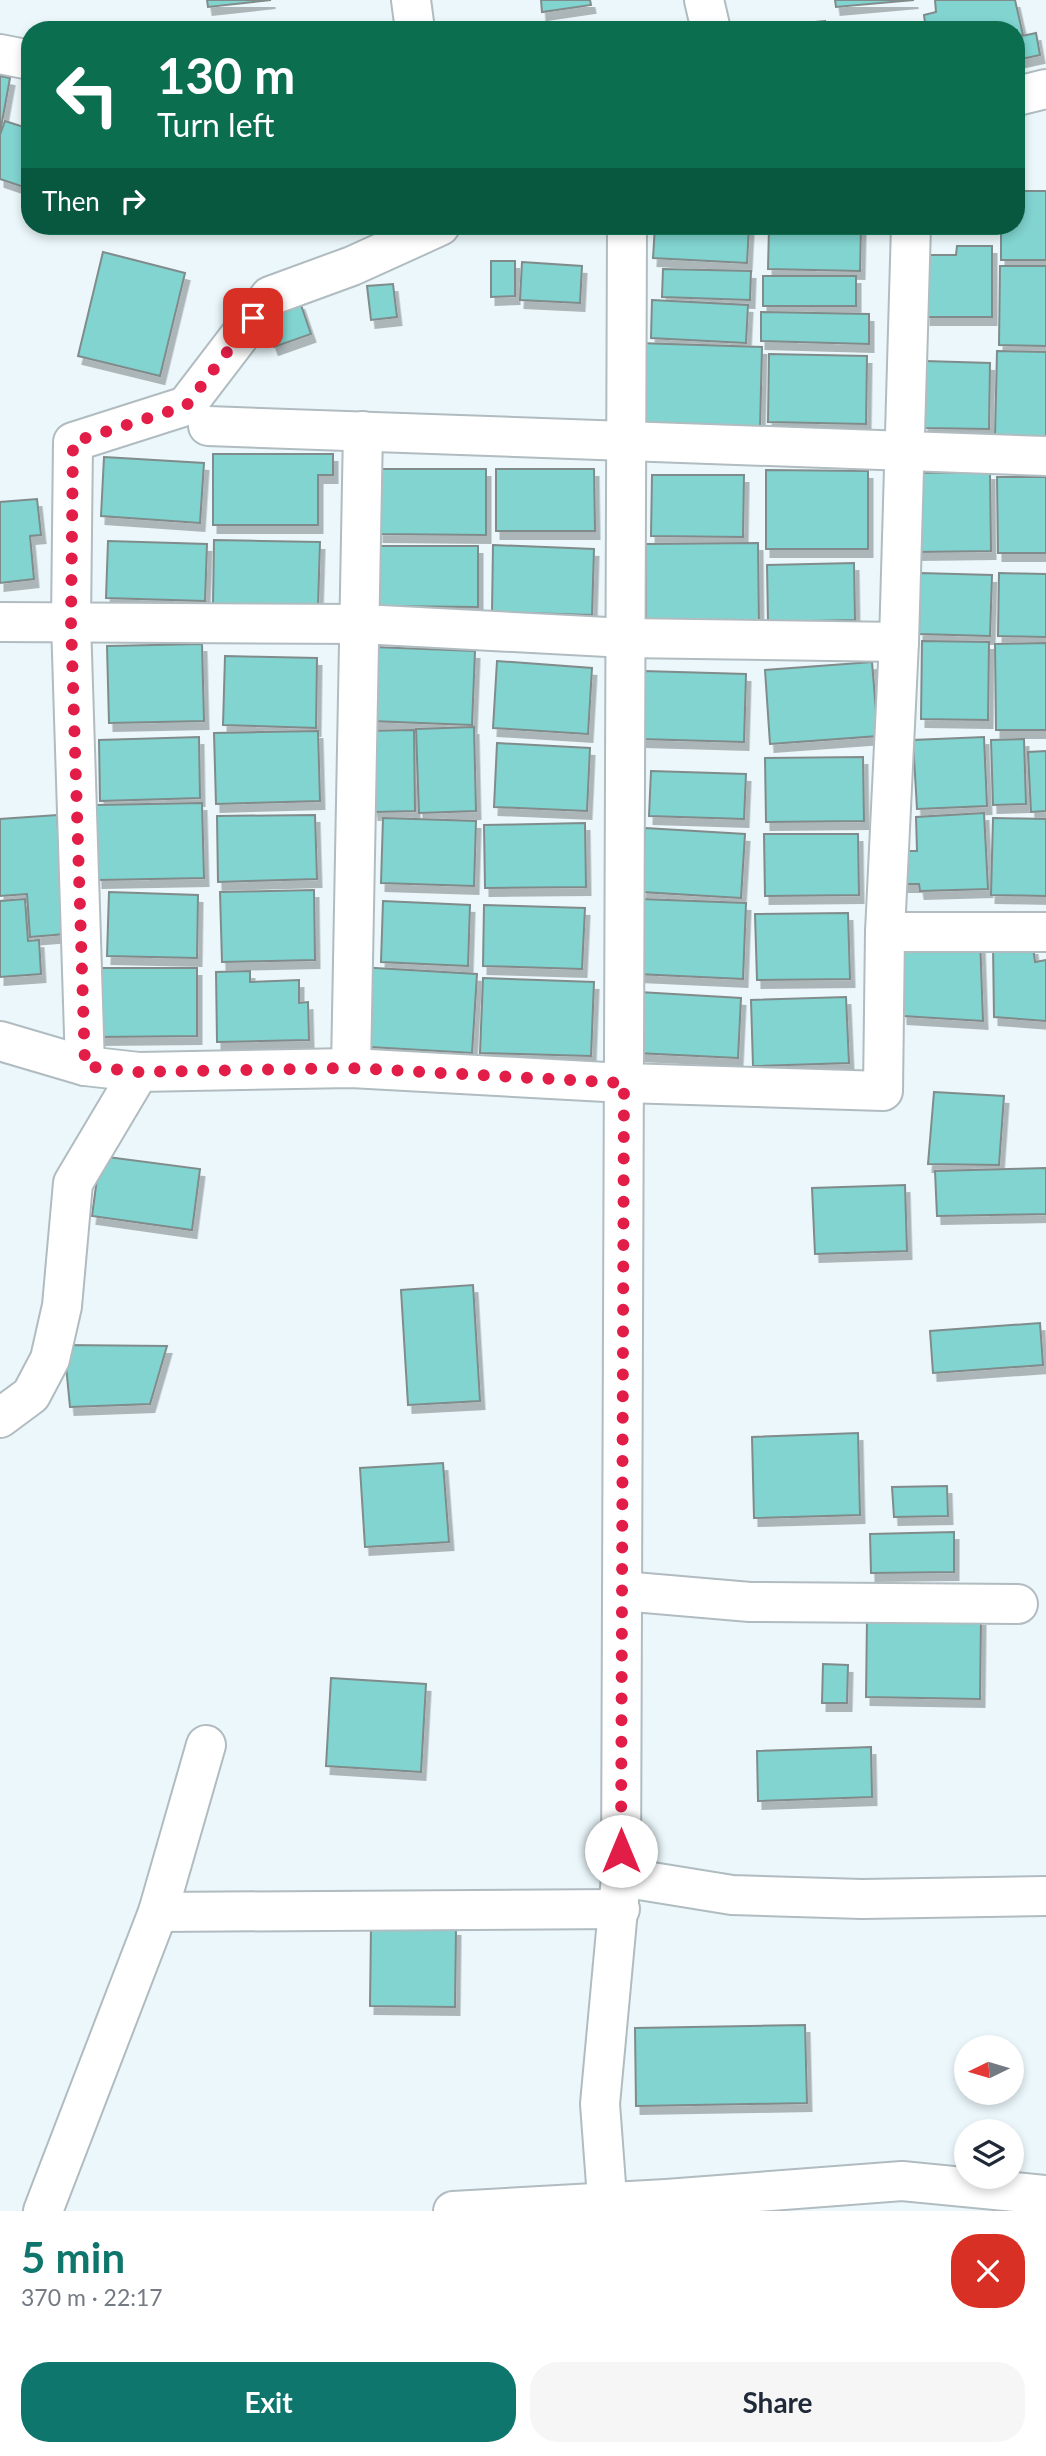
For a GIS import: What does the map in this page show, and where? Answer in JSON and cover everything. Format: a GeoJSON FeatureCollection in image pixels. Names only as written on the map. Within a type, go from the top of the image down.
{"type":"FeatureCollection","features":[{"type":"Feature","properties":{"kind":"street"},"geometry":{"type":"LineString","coordinates":[[411,0],[414,21]]}},
{"type":"Feature","properties":{"kind":"street"},"geometry":{"type":"LineString","coordinates":[[704,0],[709,21]]}},
{"type":"Feature","properties":{"kind":"street"},"geometry":{"type":"LineString","coordinates":[[0,54],[21,58]]}},
{"type":"Feature","properties":{"kind":"street"},"geometry":{"type":"LineString","coordinates":[[1025,94],[1046,89]]}},
{"type":"Feature","properties":{"kind":"street"},"geometry":{"type":"LineString","coordinates":[[85,1066],[71,622],[73,442],[186,406],[270,296],[352,266],[420,235]]}},
{"type":"Feature","properties":{"kind":"street"},"geometry":{"type":"LineString","coordinates":[[608,2207],[600,2104],[620,1893],[627,235]]}},
{"type":"Feature","properties":{"kind":"street"},"geometry":{"type":"LineString","coordinates":[[0,1041],[85,1066],[139,1072],[351,1068],[624,1083],[883,1091],[885,932],[899,642],[911,235]]}},
{"type":"Feature","properties":{"kind":"street"},"geometry":{"type":"LineString","coordinates":[[208,426],[1046,456]]}},
{"type":"Feature","properties":{"kind":"street"},"geometry":{"type":"LineString","coordinates":[[351,1068],[363,431]]}},
{"type":"Feature","properties":{"kind":"street"},"geometry":{"type":"LineString","coordinates":[[0,622],[360,624],[625,638],[899,642]]}},
{"type":"Feature","properties":{"kind":"street"},"geometry":{"type":"LineString","coordinates":[[885,932],[1046,932]]}},
{"type":"Feature","properties":{"kind":"street"},"geometry":{"type":"LineString","coordinates":[[0,1418],[31,1395],[50,1359],[62,1306],[73,1183],[139,1072]]}},
{"type":"Feature","properties":{"kind":"street"},"geometry":{"type":"LineString","coordinates":[[622,1591],[750,1602],[1018,1604]]}},
{"type":"Feature","properties":{"kind":"street"},"geometry":{"type":"LineString","coordinates":[[43,2211],[158,1912],[205,1745]]}},
{"type":"Feature","properties":{"kind":"street"},"geometry":{"type":"LineString","coordinates":[[158,1912],[620,1893],[862,1899],[1046,1896]]}},
{"type":"Feature","properties":{"kind":"street"},"geometry":{"type":"LineString","coordinates":[[453,2211],[608,2207],[902,2181],[1046,2195]]}},
{"type":"Feature","properties":{"kind":"building"},"geometry":{"type":"Polygon","coordinates":[[[207,0],[271,0],[208,7],[207,0]]]}},
{"type":"Feature","properties":{"kind":"building"},"geometry":{"type":"Polygon","coordinates":[[[541,0],[590,0],[591,5],[542,12],[541,0]]]}},
{"type":"Feature","properties":{"kind":"building"},"geometry":{"type":"Polygon","coordinates":[[[835,0],[914,0],[836,7],[835,0]]]}},
{"type":"Feature","properties":{"kind":"building"},"geometry":{"type":"Polygon","coordinates":[[[935,0],[1015,0],[1020,21],[925,21],[924,15],[936,12],[935,0]]]}},
{"type":"Feature","properties":{"kind":"building"},"geometry":{"type":"Polygon","coordinates":[[[1036,33],[1040,55],[1025,58],[1025,35],[1036,33]]]}},
{"type":"Feature","properties":{"kind":"building"},"geometry":{"type":"Polygon","coordinates":[[[0,76],[10,78],[0,133],[0,76]]]}},
{"type":"Feature","properties":{"kind":"building"},"geometry":{"type":"Polygon","coordinates":[[[5,121],[21,126],[21,186],[0,179],[0,135],[5,121]]]}},
{"type":"Feature","properties":{"kind":"building"},"geometry":{"type":"Polygon","coordinates":[[[1025,191],[1046,191],[1046,260],[1001,260],[1001,235],[1025,235],[1025,191]]]}},
{"type":"Feature","properties":{"kind":"building"},"geometry":{"type":"Polygon","coordinates":[[[654,235],[749,235],[747,263],[653,258],[654,235]]]}},
{"type":"Feature","properties":{"kind":"building"},"geometry":{"type":"Polygon","coordinates":[[[769,235],[861,235],[860,271],[768,269],[769,235]]]}},
{"type":"Feature","properties":{"kind":"building"},"geometry":{"type":"Polygon","coordinates":[[[957,246],[992,246],[992,317],[926,317],[926,255],[956,255],[957,246]]]}},
{"type":"Feature","properties":{"kind":"building"},"geometry":{"type":"Polygon","coordinates":[[[103,252],[185,273],[160,376],[78,356],[103,252]]]}},
{"type":"Feature","properties":{"kind":"building"},"geometry":{"type":"Polygon","coordinates":[[[491,261],[515,261],[515,296],[491,297],[491,261]]]}},
{"type":"Feature","properties":{"kind":"building"},"geometry":{"type":"Polygon","coordinates":[[[522,262],[582,266],[580,303],[520,300],[522,262]]]}},
{"type":"Feature","properties":{"kind":"building"},"geometry":{"type":"Polygon","coordinates":[[[1000,266],[1046,266],[1046,346],[999,345],[1000,266]]]}},
{"type":"Feature","properties":{"kind":"building"},"geometry":{"type":"Polygon","coordinates":[[[663,269],[751,271],[750,300],[662,297],[663,269]]]}},
{"type":"Feature","properties":{"kind":"building"},"geometry":{"type":"Polygon","coordinates":[[[763,276],[856,276],[856,306],[763,306],[763,276]]]}},
{"type":"Feature","properties":{"kind":"building"},"geometry":{"type":"Polygon","coordinates":[[[393,284],[397,317],[371,320],[367,286],[393,284]]]}},
{"type":"Feature","properties":{"kind":"building"},"geometry":{"type":"Polygon","coordinates":[[[652,300],[748,305],[746,343],[651,338],[652,300]]]}},
{"type":"Feature","properties":{"kind":"building"},"geometry":{"type":"Polygon","coordinates":[[[300,302],[311,334],[274,347],[263,315],[300,302]]]}},
{"type":"Feature","properties":{"kind":"building"},"geometry":{"type":"Polygon","coordinates":[[[761,312],[869,314],[869,344],[761,341],[761,312]]]}},
{"type":"Feature","properties":{"kind":"building"},"geometry":{"type":"Polygon","coordinates":[[[637,343],[762,347],[760,428],[635,424],[637,343]]]}},
{"type":"Feature","properties":{"kind":"building"},"geometry":{"type":"Polygon","coordinates":[[[997,351],[1046,352],[1046,438],[995,436],[997,351]]]}},
{"type":"Feature","properties":{"kind":"building"},"geometry":{"type":"Polygon","coordinates":[[[769,354],[867,356],[866,424],[768,422],[769,354]]]}},
{"type":"Feature","properties":{"kind":"building"},"geometry":{"type":"Polygon","coordinates":[[[925,361],[990,363],[989,429],[924,428],[925,361]]]}},
{"type":"Feature","properties":{"kind":"building"},"geometry":{"type":"Polygon","coordinates":[[[213,454],[333,454],[333,475],[318,475],[318,525],[213,525],[213,454]]]}},
{"type":"Feature","properties":{"kind":"building"},"geometry":{"type":"Polygon","coordinates":[[[104,457],[204,463],[200,523],[101,516],[104,457]]]}},
{"type":"Feature","properties":{"kind":"building"},"geometry":{"type":"Polygon","coordinates":[[[379,469],[486,469],[486,535],[379,534],[379,469]]]}},
{"type":"Feature","properties":{"kind":"building"},"geometry":{"type":"Polygon","coordinates":[[[496,469],[594,469],[595,531],[496,531],[496,469]]]}},
{"type":"Feature","properties":{"kind":"building"},"geometry":{"type":"Polygon","coordinates":[[[766,470],[868,471],[868,549],[766,549],[766,470]]]}},
{"type":"Feature","properties":{"kind":"building"},"geometry":{"type":"Polygon","coordinates":[[[990,472],[991,551],[915,552],[914,473],[990,472]]]}},
{"type":"Feature","properties":{"kind":"building"},"geometry":{"type":"Polygon","coordinates":[[[652,475],[744,475],[743,537],[651,536],[652,475]]]}},
{"type":"Feature","properties":{"kind":"building"},"geometry":{"type":"Polygon","coordinates":[[[997,477],[1046,477],[1046,553],[998,553],[997,477]]]}},
{"type":"Feature","properties":{"kind":"building"},"geometry":{"type":"Polygon","coordinates":[[[37,499],[41,535],[30,536],[34,579],[0,583],[0,502],[37,499]]]}},
{"type":"Feature","properties":{"kind":"building"},"geometry":{"type":"Polygon","coordinates":[[[214,540],[320,542],[318,606],[213,604],[214,540]]]}},
{"type":"Feature","properties":{"kind":"building"},"geometry":{"type":"Polygon","coordinates":[[[108,541],[207,544],[205,601],[106,598],[108,541]]]}},
{"type":"Feature","properties":{"kind":"building"},"geometry":{"type":"Polygon","coordinates":[[[758,543],[759,628],[646,629],[646,544],[758,543]]]}},
{"type":"Feature","properties":{"kind":"building"},"geometry":{"type":"Polygon","coordinates":[[[493,545],[594,549],[592,615],[492,612],[493,545]]]}},
{"type":"Feature","properties":{"kind":"building"},"geometry":{"type":"Polygon","coordinates":[[[380,546],[478,546],[478,607],[379,606],[380,546]]]}},
{"type":"Feature","properties":{"kind":"building"},"geometry":{"type":"Polygon","coordinates":[[[854,563],[855,620],[768,622],[767,565],[854,563]]]}},
{"type":"Feature","properties":{"kind":"building"},"geometry":{"type":"Polygon","coordinates":[[[920,573],[992,575],[990,636],[919,634],[920,573]]]}},
{"type":"Feature","properties":{"kind":"building"},"geometry":{"type":"Polygon","coordinates":[[[999,573],[1046,574],[1046,637],[998,636],[999,573]]]}},
{"type":"Feature","properties":{"kind":"building"},"geometry":{"type":"Polygon","coordinates":[[[922,641],[989,642],[988,720],[921,719],[922,641]]]}},
{"type":"Feature","properties":{"kind":"building"},"geometry":{"type":"Polygon","coordinates":[[[1046,643],[1046,730],[996,730],[995,644],[1046,643]]]}},
{"type":"Feature","properties":{"kind":"building"},"geometry":{"type":"Polygon","coordinates":[[[202,644],[204,721],[109,723],[107,646],[202,644]]]}},
{"type":"Feature","properties":{"kind":"building"},"geometry":{"type":"Polygon","coordinates":[[[374,647],[475,651],[472,725],[371,721],[374,647]]]}},
{"type":"Feature","properties":{"kind":"building"},"geometry":{"type":"Polygon","coordinates":[[[225,656],[317,658],[316,728],[223,725],[225,656]]]}},
{"type":"Feature","properties":{"kind":"building"},"geometry":{"type":"Polygon","coordinates":[[[497,661],[592,668],[588,734],[493,728],[497,661]]]}},
{"type":"Feature","properties":{"kind":"building"},"geometry":{"type":"Polygon","coordinates":[[[872,662],[878,736],[770,744],[765,670],[872,662]]]}},
{"type":"Feature","properties":{"kind":"building"},"geometry":{"type":"Polygon","coordinates":[[[643,671],[746,674],[744,742],[641,739],[643,671]]]}},
{"type":"Feature","properties":{"kind":"building"},"geometry":{"type":"Polygon","coordinates":[[[474,727],[476,811],[419,813],[416,729],[474,727]]]}},
{"type":"Feature","properties":{"kind":"building"},"geometry":{"type":"Polygon","coordinates":[[[414,730],[415,811],[374,812],[362,731],[414,730]]]}},
{"type":"Feature","properties":{"kind":"building"},"geometry":{"type":"Polygon","coordinates":[[[318,731],[320,801],[216,804],[214,733],[318,731]]]}},
{"type":"Feature","properties":{"kind":"building"},"geometry":{"type":"Polygon","coordinates":[[[199,737],[200,798],[100,801],[99,740],[199,737]]]}},
{"type":"Feature","properties":{"kind":"building"},"geometry":{"type":"Polygon","coordinates":[[[984,737],[987,806],[917,809],[913,740],[984,737]]]}},
{"type":"Feature","properties":{"kind":"building"},"geometry":{"type":"Polygon","coordinates":[[[1024,739],[1026,804],[993,805],[991,740],[1024,739]]]}},
{"type":"Feature","properties":{"kind":"building"},"geometry":{"type":"Polygon","coordinates":[[[497,743],[590,748],[587,811],[494,807],[497,743]]]}},
{"type":"Feature","properties":{"kind":"building"},"geometry":{"type":"Polygon","coordinates":[[[1046,751],[1046,811],[1031,812],[1028,752],[1046,751]]]}},
{"type":"Feature","properties":{"kind":"building"},"geometry":{"type":"Polygon","coordinates":[[[863,757],[864,821],[766,822],[765,758],[863,757]]]}},
{"type":"Feature","properties":{"kind":"building"},"geometry":{"type":"Polygon","coordinates":[[[651,771],[746,774],[744,819],[649,816],[651,771]]]}},
{"type":"Feature","properties":{"kind":"building"},"geometry":{"type":"Polygon","coordinates":[[[202,803],[204,878],[98,880],[96,805],[202,803]]]}},
{"type":"Feature","properties":{"kind":"building"},"geometry":{"type":"Polygon","coordinates":[[[984,813],[988,889],[920,891],[919,884],[900,884],[899,851],[917,851],[916,817],[984,813]]]}},
{"type":"Feature","properties":{"kind":"building"},"geometry":{"type":"Polygon","coordinates":[[[57,815],[65,934],[30,937],[27,894],[0,896],[0,819],[57,815]]]}},
{"type":"Feature","properties":{"kind":"building"},"geometry":{"type":"Polygon","coordinates":[[[315,815],[317,879],[218,882],[217,816],[315,815]]]}},
{"type":"Feature","properties":{"kind":"building"},"geometry":{"type":"Polygon","coordinates":[[[383,818],[476,821],[474,886],[381,883],[383,818]]]}},
{"type":"Feature","properties":{"kind":"building"},"geometry":{"type":"Polygon","coordinates":[[[993,818],[1046,819],[1046,896],[991,895],[993,818]]]}},
{"type":"Feature","properties":{"kind":"building"},"geometry":{"type":"Polygon","coordinates":[[[585,823],[586,887],[485,888],[484,825],[585,823]]]}},
{"type":"Feature","properties":{"kind":"building"},"geometry":{"type":"Polygon","coordinates":[[[645,828],[745,834],[741,898],[642,892],[645,828]]]}},
{"type":"Feature","properties":{"kind":"building"},"geometry":{"type":"Polygon","coordinates":[[[764,834],[858,834],[859,895],[765,896],[764,834]]]}},
{"type":"Feature","properties":{"kind":"building"},"geometry":{"type":"Polygon","coordinates":[[[314,890],[315,960],[222,962],[220,892],[314,890]]]}},
{"type":"Feature","properties":{"kind":"building"},"geometry":{"type":"Polygon","coordinates":[[[109,892],[198,895],[197,958],[107,956],[109,892]]]}},
{"type":"Feature","properties":{"kind":"building"},"geometry":{"type":"Polygon","coordinates":[[[25,899],[28,941],[39,940],[41,974],[0,977],[0,901],[25,899]]]}},
{"type":"Feature","properties":{"kind":"building"},"geometry":{"type":"Polygon","coordinates":[[[640,899],[746,903],[743,979],[637,974],[640,899]]]}},
{"type":"Feature","properties":{"kind":"building"},"geometry":{"type":"Polygon","coordinates":[[[383,901],[470,905],[468,966],[381,962],[383,901]]]}},
{"type":"Feature","properties":{"kind":"building"},"geometry":{"type":"Polygon","coordinates":[[[484,905],[585,908],[582,969],[483,966],[484,905]]]}},
{"type":"Feature","properties":{"kind":"building"},"geometry":{"type":"Polygon","coordinates":[[[848,913],[850,979],[757,980],[755,914],[848,913]]]}},
{"type":"Feature","properties":{"kind":"building"},"geometry":{"type":"Polygon","coordinates":[[[899,934],[980,938],[983,1021],[903,1016],[899,934]]]}},
{"type":"Feature","properties":{"kind":"building"},"geometry":{"type":"Polygon","coordinates":[[[993,945],[1033,947],[1035,962],[1046,960],[1046,1021],[994,1017],[993,945]]]}},
{"type":"Feature","properties":{"kind":"building"},"geometry":{"type":"Polygon","coordinates":[[[358,967],[477,974],[472,1053],[353,1046],[358,967]]]}},
{"type":"Feature","properties":{"kind":"building"},"geometry":{"type":"Polygon","coordinates":[[[95,968],[197,968],[197,1036],[95,1037],[95,968]]]}},
{"type":"Feature","properties":{"kind":"building"},"geometry":{"type":"Polygon","coordinates":[[[250,971],[250,982],[299,980],[299,1003],[308,1002],[309,1040],[217,1042],[216,972],[250,971]]]}},
{"type":"Feature","properties":{"kind":"building"},"geometry":{"type":"Polygon","coordinates":[[[483,978],[594,982],[591,1056],[480,1053],[483,978]]]}},
{"type":"Feature","properties":{"kind":"building"},"geometry":{"type":"Polygon","coordinates":[[[639,992],[741,998],[738,1058],[637,1053],[639,992]]]}},
{"type":"Feature","properties":{"kind":"building"},"geometry":{"type":"Polygon","coordinates":[[[846,997],[849,1063],[753,1066],[751,1000],[846,997]]]}},
{"type":"Feature","properties":{"kind":"building"},"geometry":{"type":"Polygon","coordinates":[[[934,1092],[1004,1096],[999,1165],[928,1164],[934,1092]]]}},
{"type":"Feature","properties":{"kind":"building"},"geometry":{"type":"Polygon","coordinates":[[[100,1156],[200,1169],[192,1230],[92,1216],[100,1156]]]}},
{"type":"Feature","properties":{"kind":"building"},"geometry":{"type":"Polygon","coordinates":[[[1046,1168],[1046,1214],[937,1216],[935,1171],[1046,1168]]]}},
{"type":"Feature","properties":{"kind":"building"},"geometry":{"type":"Polygon","coordinates":[[[905,1185],[907,1251],[815,1254],[812,1188],[905,1185]]]}},
{"type":"Feature","properties":{"kind":"building"},"geometry":{"type":"Polygon","coordinates":[[[473,1285],[480,1401],[408,1405],[401,1290],[473,1285]]]}},
{"type":"Feature","properties":{"kind":"building"},"geometry":{"type":"Polygon","coordinates":[[[1040,1323],[1043,1365],[933,1373],[930,1331],[1040,1323]]]}},
{"type":"Feature","properties":{"kind":"building"},"geometry":{"type":"Polygon","coordinates":[[[64,1345],[167,1346],[150,1404],[70,1407],[64,1345]]]}},
{"type":"Feature","properties":{"kind":"building"},"geometry":{"type":"Polygon","coordinates":[[[858,1433],[860,1515],[754,1518],[752,1437],[858,1433]]]}},
{"type":"Feature","properties":{"kind":"building"},"geometry":{"type":"Polygon","coordinates":[[[443,1463],[449,1542],[365,1547],[360,1468],[443,1463]]]}},
{"type":"Feature","properties":{"kind":"building"},"geometry":{"type":"Polygon","coordinates":[[[947,1486],[948,1516],[894,1517],[892,1487],[947,1486]]]}},
{"type":"Feature","properties":{"kind":"building"},"geometry":{"type":"Polygon","coordinates":[[[954,1532],[954,1572],[871,1573],[870,1534],[954,1532]]]}},
{"type":"Feature","properties":{"kind":"building"},"geometry":{"type":"Polygon","coordinates":[[[867,1617],[981,1618],[980,1699],[866,1697],[867,1617]]]}},
{"type":"Feature","properties":{"kind":"building"},"geometry":{"type":"Polygon","coordinates":[[[823,1664],[848,1665],[847,1703],[822,1703],[823,1664]]]}},
{"type":"Feature","properties":{"kind":"building"},"geometry":{"type":"Polygon","coordinates":[[[331,1678],[426,1684],[421,1772],[326,1766],[331,1678]]]}},
{"type":"Feature","properties":{"kind":"building"},"geometry":{"type":"Polygon","coordinates":[[[871,1747],[872,1797],[758,1801],[757,1751],[871,1747]]]}},
{"type":"Feature","properties":{"kind":"building"},"geometry":{"type":"Polygon","coordinates":[[[371,1926],[456,1928],[455,2007],[370,2006],[371,1926]]]}},
{"type":"Feature","properties":{"kind":"building"},"geometry":{"type":"Polygon","coordinates":[[[805,2025],[807,2103],[636,2106],[635,2028],[805,2025]]]}},
{"type":"Feature","properties":{"kind":"route"},"geometry":{"type":"LineString","coordinates":[[253,318],[186,406],[73,442],[71,622],[85,1066],[139,1072],[351,1068],[624,1083],[621,1851]]}}]}
